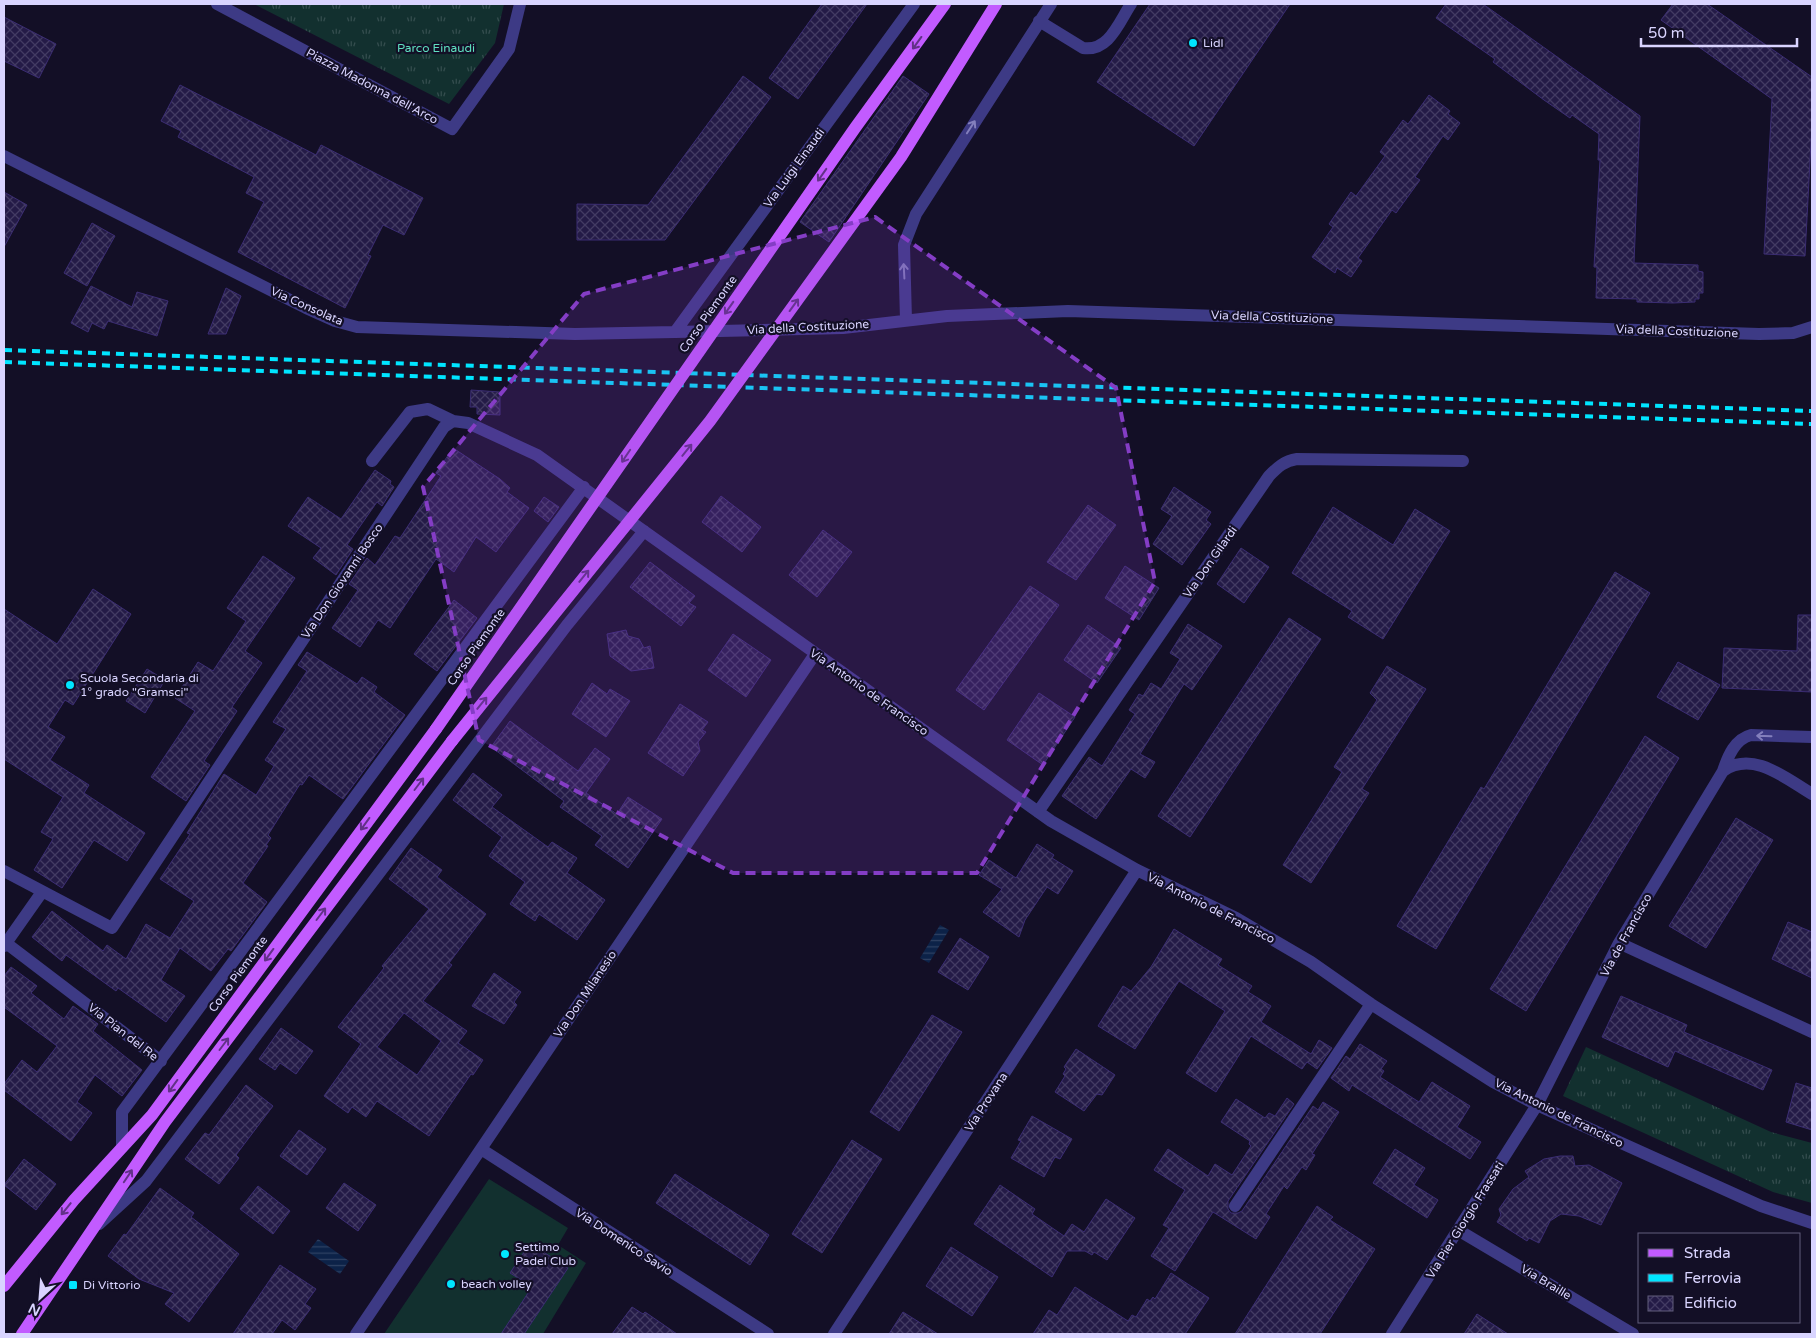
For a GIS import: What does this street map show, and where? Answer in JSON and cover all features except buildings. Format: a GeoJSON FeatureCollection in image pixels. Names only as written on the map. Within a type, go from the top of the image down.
{"type":"FeatureCollection","features":[{"type":"Feature","properties":{"kind":"main road","name":"Corso Piemonte"},"geometry":{"type":"LineString","coordinates":[[4,1286],[74,1200],[158,1107],[436,729],[855,128],[945,4]]}},
{"type":"Feature","properties":{"kind":"main road"},"geometry":{"type":"LineString","coordinates":[[22,1334],[165,1122],[452,741],[710,422],[901,157],[996,4]]}},
{"type":"Feature","properties":{"kind":"street","name":"Piazza Madonna dell'Arco"},"geometry":{"type":"LineString","coordinates":[[217,4],[452,129],[509,49],[520,4]]}},
{"type":"Feature","properties":{"kind":"street","name":"Via Luigi Einaudi"},"geometry":{"type":"LineString","coordinates":[[674,332],[914,4]]}},
{"type":"Feature","properties":{"kind":"street"},"geometry":{"type":"LineString","coordinates":[[906,320],[903,259],[904,245],[909,231],[922,203],[1051,4]]}},
{"type":"Feature","properties":{"kind":"street"},"geometry":{"type":"LineString","coordinates":[[1040,21],[1083,48],[1090,48],[1108,40],[1131,4]]}},
{"type":"Feature","properties":{"kind":"street","name":"Via Consolata"},"geometry":{"type":"LineString","coordinates":[[4,156],[335,322],[357,327],[575,334],[732,330]]}},
{"type":"Feature","properties":{"kind":"street","name":"Via della Costituzione"},"geometry":{"type":"LineString","coordinates":[[732,330],[843,328],[906,320],[999,312],[1068,311],[1759,334],[1793,333],[1812,327]]}},
{"type":"Feature","properties":{"kind":"street"},"geometry":{"type":"LineString","coordinates":[[92,1231],[146,1181],[567,625],[644,531],[584,487],[525,448],[468,423],[453,421],[428,409],[410,412],[372,461]]}},
{"type":"Feature","properties":{"kind":"street","name":"Via Don Giovanni Bosco"},"geometry":{"type":"LineString","coordinates":[[42,892],[112,928],[444,427],[453,421]]}},
{"type":"Feature","properties":{"kind":"street","name":"Via Don Gilardi"},"geometry":{"type":"LineString","coordinates":[[1038,812],[1269,476],[1278,466],[1297,459],[1462,461]]}},
{"type":"Feature","properties":{"kind":"street"},"geometry":{"type":"LineString","coordinates":[[161,1061],[584,487]]}},
{"type":"Feature","properties":{"kind":"street","name":"Via Antonio de Francisco"},"geometry":{"type":"LineString","coordinates":[[644,531],[1038,812],[1137,870],[1236,918],[1311,962],[1371,1004],[1493,1082],[1537,1105],[1761,1206],[1812,1223]]}},
{"type":"Feature","properties":{"kind":"street","name":"Via Don Milanesio"},"geometry":{"type":"LineString","coordinates":[[356,1334],[815,654]]}},
{"type":"Feature","properties":{"kind":"street","name":"Via de Francisco"},"geometry":{"type":"LineString","coordinates":[[1537,1105],[1620,943],[1722,770],[1728,754],[1744,737],[1751,735],[1812,737]]}},
{"type":"Feature","properties":{"kind":"street"},"geometry":{"type":"LineString","coordinates":[[1722,770],[1733,763],[1752,763],[1766,766],[1812,794]]}},
{"type":"Feature","properties":{"kind":"street","name":"Via Provana"},"geometry":{"type":"LineString","coordinates":[[834,1334],[1137,870]]}},
{"type":"Feature","properties":{"kind":"street"},"geometry":{"type":"LineString","coordinates":[[4,871],[42,892]]}},
{"type":"Feature","properties":{"kind":"street","name":"Via Pian del Re"},"geometry":{"type":"LineString","coordinates":[[42,892],[5,945],[161,1061],[122,1112],[122,1147]]}},
{"type":"Feature","properties":{"kind":"street"},"geometry":{"type":"LineString","coordinates":[[1620,943],[1812,1032]]}},
{"type":"Feature","properties":{"kind":"street"},"geometry":{"type":"LineString","coordinates":[[1235,1206],[1371,1004]]}},
{"type":"Feature","properties":{"kind":"street","name":"Via Pier Giorgio Frassati"},"geometry":{"type":"LineString","coordinates":[[1392,1334],[1537,1105]]}},
{"type":"Feature","properties":{"kind":"street","name":"Via Domenico Savio"},"geometry":{"type":"LineString","coordinates":[[481,1149],[768,1334]]}},
{"type":"Feature","properties":{"kind":"street","name":"Via Braille"},"geometry":{"type":"LineString","coordinates":[[1458,1230],[1633,1334]]}},
{"type":"Feature","properties":{"kind":"highlighted area"},"geometry":{"type":"Polygon","coordinates":[[[875,217],[1116,388],[1155,582],[977,873],[733,873],[479,740],[423,487],[584,294],[875,217]]]}},
{"type":"Feature","properties":{"kind":"green space","name":"Parco Einaudi"},"geometry":{"type":"Polygon","coordinates":[[[254,4],[504,4],[495,43],[449,104],[254,4]]]}},
{"type":"Feature","properties":{"kind":"green space"},"geometry":{"type":"Polygon","coordinates":[[[1586,1047],[1771,1132],[1812,1143],[1812,1203],[1773,1192],[1563,1096],[1586,1047]]]}},
{"type":"Feature","properties":{"kind":"green space","name":"Settimo Padel Club"},"geometry":{"type":"Polygon","coordinates":[[[489,1179],[568,1228],[558,1245],[586,1263],[543,1334],[384,1334],[489,1179]]]}},
{"type":"Feature","properties":{"kind":"water"},"geometry":{"type":"Polygon","coordinates":[[[940,925],[949,930],[929,963],[920,958],[940,925]]]}},
{"type":"Feature","properties":{"kind":"water"},"geometry":{"type":"Polygon","coordinates":[[[318,1239],[349,1261],[340,1274],[308,1252],[318,1239]]]}},
{"type":"Feature","properties":{"kind":"railway"},"geometry":{"type":"LineString","coordinates":[[4,350],[1812,411]]}},
{"type":"Feature","properties":{"kind":"railway"},"geometry":{"type":"LineString","coordinates":[[4,362],[1812,424]]}},
{"type":"Feature","properties":{"kind":"place","name":"Lidl"},"geometry":{"type":"Point","coordinates":[1193,43]}},
{"type":"Feature","properties":{"kind":"place","name":"Scuola Secondaria di 1° grado \"Gramsci\""},"geometry":{"type":"Point","coordinates":[70,685]}},
{"type":"Feature","properties":{"kind":"place","name":"Settimo Padel Club"},"geometry":{"type":"Point","coordinates":[505,1254]}},
{"type":"Feature","properties":{"kind":"place","name":"beach volley"},"geometry":{"type":"Point","coordinates":[451,1284]}},
{"type":"Feature","properties":{"kind":"place","name":"Di Vittorio"},"geometry":{"type":"Point","coordinates":[73,1285]}}]}
